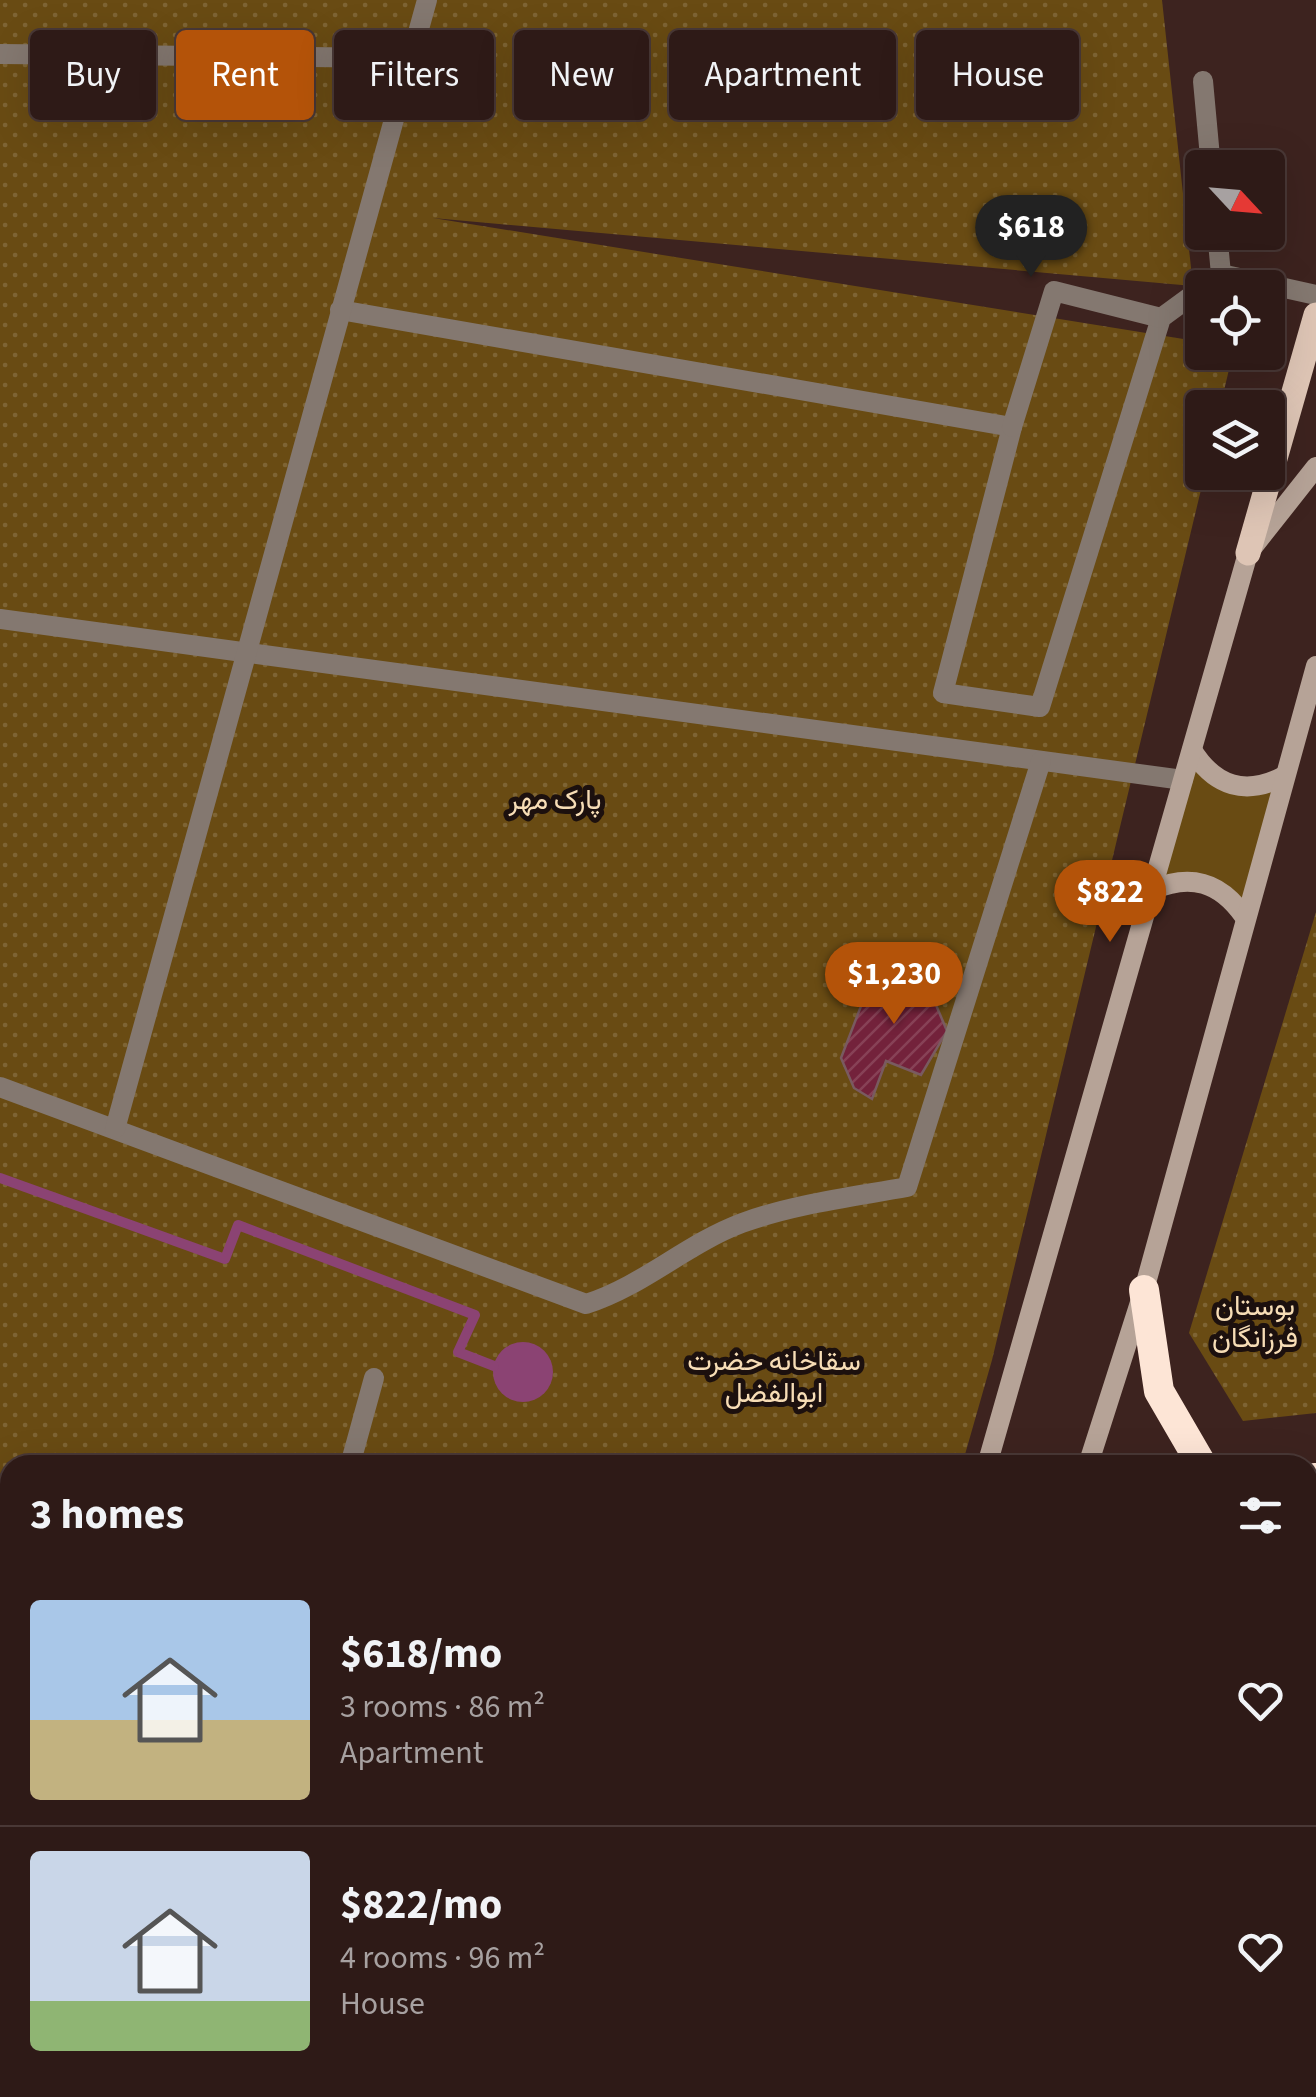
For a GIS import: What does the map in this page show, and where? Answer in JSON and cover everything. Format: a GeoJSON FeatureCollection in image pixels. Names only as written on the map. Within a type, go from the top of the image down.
{"type":"FeatureCollection","features":[{"type":"Feature","properties":{"kind":"highway"},"geometry":{"type":"LineString","coordinates":[[1144,1290],[1158,1392],[1196,1455]]}},
{"type":"Feature","properties":{"kind":"main road"},"geometry":{"type":"LineString","coordinates":[[1248,553],[1316,315]]}},
{"type":"Feature","properties":{"kind":"street"},"geometry":{"type":"LineString","coordinates":[[418,30],[426,0]]}},
{"type":"Feature","properties":{"kind":"street"},"geometry":{"type":"LineString","coordinates":[[0,54],[334,57]]}},
{"type":"Feature","properties":{"kind":"street"},"geometry":{"type":"LineString","coordinates":[[1203,81],[1209,150]]}},
{"type":"Feature","properties":{"kind":"street"},"geometry":{"type":"LineString","coordinates":[[115,1129],[393,120]]}},
{"type":"Feature","properties":{"kind":"street"},"geometry":{"type":"LineString","coordinates":[[1285,288],[1316,295]]}},
{"type":"Feature","properties":{"kind":"street"},"geometry":{"type":"LineString","coordinates":[[1161,318],[1054,291],[1012,426],[943,693],[1040,708],[1161,318],[1185,301]]}},
{"type":"Feature","properties":{"kind":"street"},"geometry":{"type":"LineString","coordinates":[[340,310],[1012,426]]}},
{"type":"Feature","properties":{"kind":"street"},"geometry":{"type":"LineString","coordinates":[[989,1455],[1248,553],[1316,466]]}},
{"type":"Feature","properties":{"kind":"street"},"geometry":{"type":"LineString","coordinates":[[0,619],[1183,780]]}},
{"type":"Feature","properties":{"kind":"street"},"geometry":{"type":"LineString","coordinates":[[1091,1455],[1144,1290],[1316,666]]}},
{"type":"Feature","properties":{"kind":"street"},"geometry":{"type":"LineString","coordinates":[[1192,750],[1204,769],[1232,785],[1264,786],[1284,776]]}},
{"type":"Feature","properties":{"kind":"street"},"geometry":{"type":"LineString","coordinates":[[0,1087],[586,1304],[624,1292],[673,1256],[742,1224],[907,1187],[1040,761]]}},
{"type":"Feature","properties":{"kind":"street"},"geometry":{"type":"LineString","coordinates":[[1152,890],[1172,881],[1193,880],[1223,892],[1244,916]]}},
{"type":"Feature","properties":{"kind":"street"},"geometry":{"type":"LineString","coordinates":[[353,1455],[374,1378]]}},
{"type":"Feature","properties":{"kind":"green space","name":"پارک مهر"},"geometry":{"type":"Polygon","coordinates":[[[0,0],[1162,0],[1185,212],[1185,250],[1189,250],[1191,270],[1185,270],[1185,285],[433,218],[1185,339],[1185,370],[1229,370],[1224,390],[1185,390],[1185,490],[1201,490],[992,1360],[965,1455],[0,1455],[0,0]]]}},
{"type":"Feature","properties":{"kind":"green space"},"geometry":{"type":"Polygon","coordinates":[[[1193,752],[1220,783],[1283,777],[1243,912],[1233,897],[1155,887],[1193,752]]]}},
{"type":"Feature","properties":{"kind":"green space","name":"بوستان فرزانگان"},"geometry":{"type":"Polygon","coordinates":[[[1316,912],[1316,1413],[1243,1421],[1189,1333],[1316,912]]]}},
{"type":"Feature","properties":{"kind":"shaded area"},"geometry":{"type":"Polygon","coordinates":[[[523,1342],[544,1351],[553,1372],[544,1393],[523,1402],[502,1393],[493,1372],[502,1351],[523,1342]]]}},
{"type":"Feature","properties":{"kind":"building"},"geometry":{"type":"Polygon","coordinates":[[[885,964],[949,986],[936,1005],[947,1031],[921,1075],[886,1061],[872,1099],[854,1088],[841,1058],[873,975],[885,964]]]}},
{"type":"Feature","properties":{"kind":"waterway"},"geometry":{"type":"LineString","coordinates":[[0,1178],[225,1259],[238,1225],[475,1315],[458,1352],[494,1366]]}},
{"type":"Feature","properties":{"kind":"park label","name":"سقاخانه حضرت ابوالفضل"},"geometry":{"type":"Point","coordinates":[774,1377]}}]}
